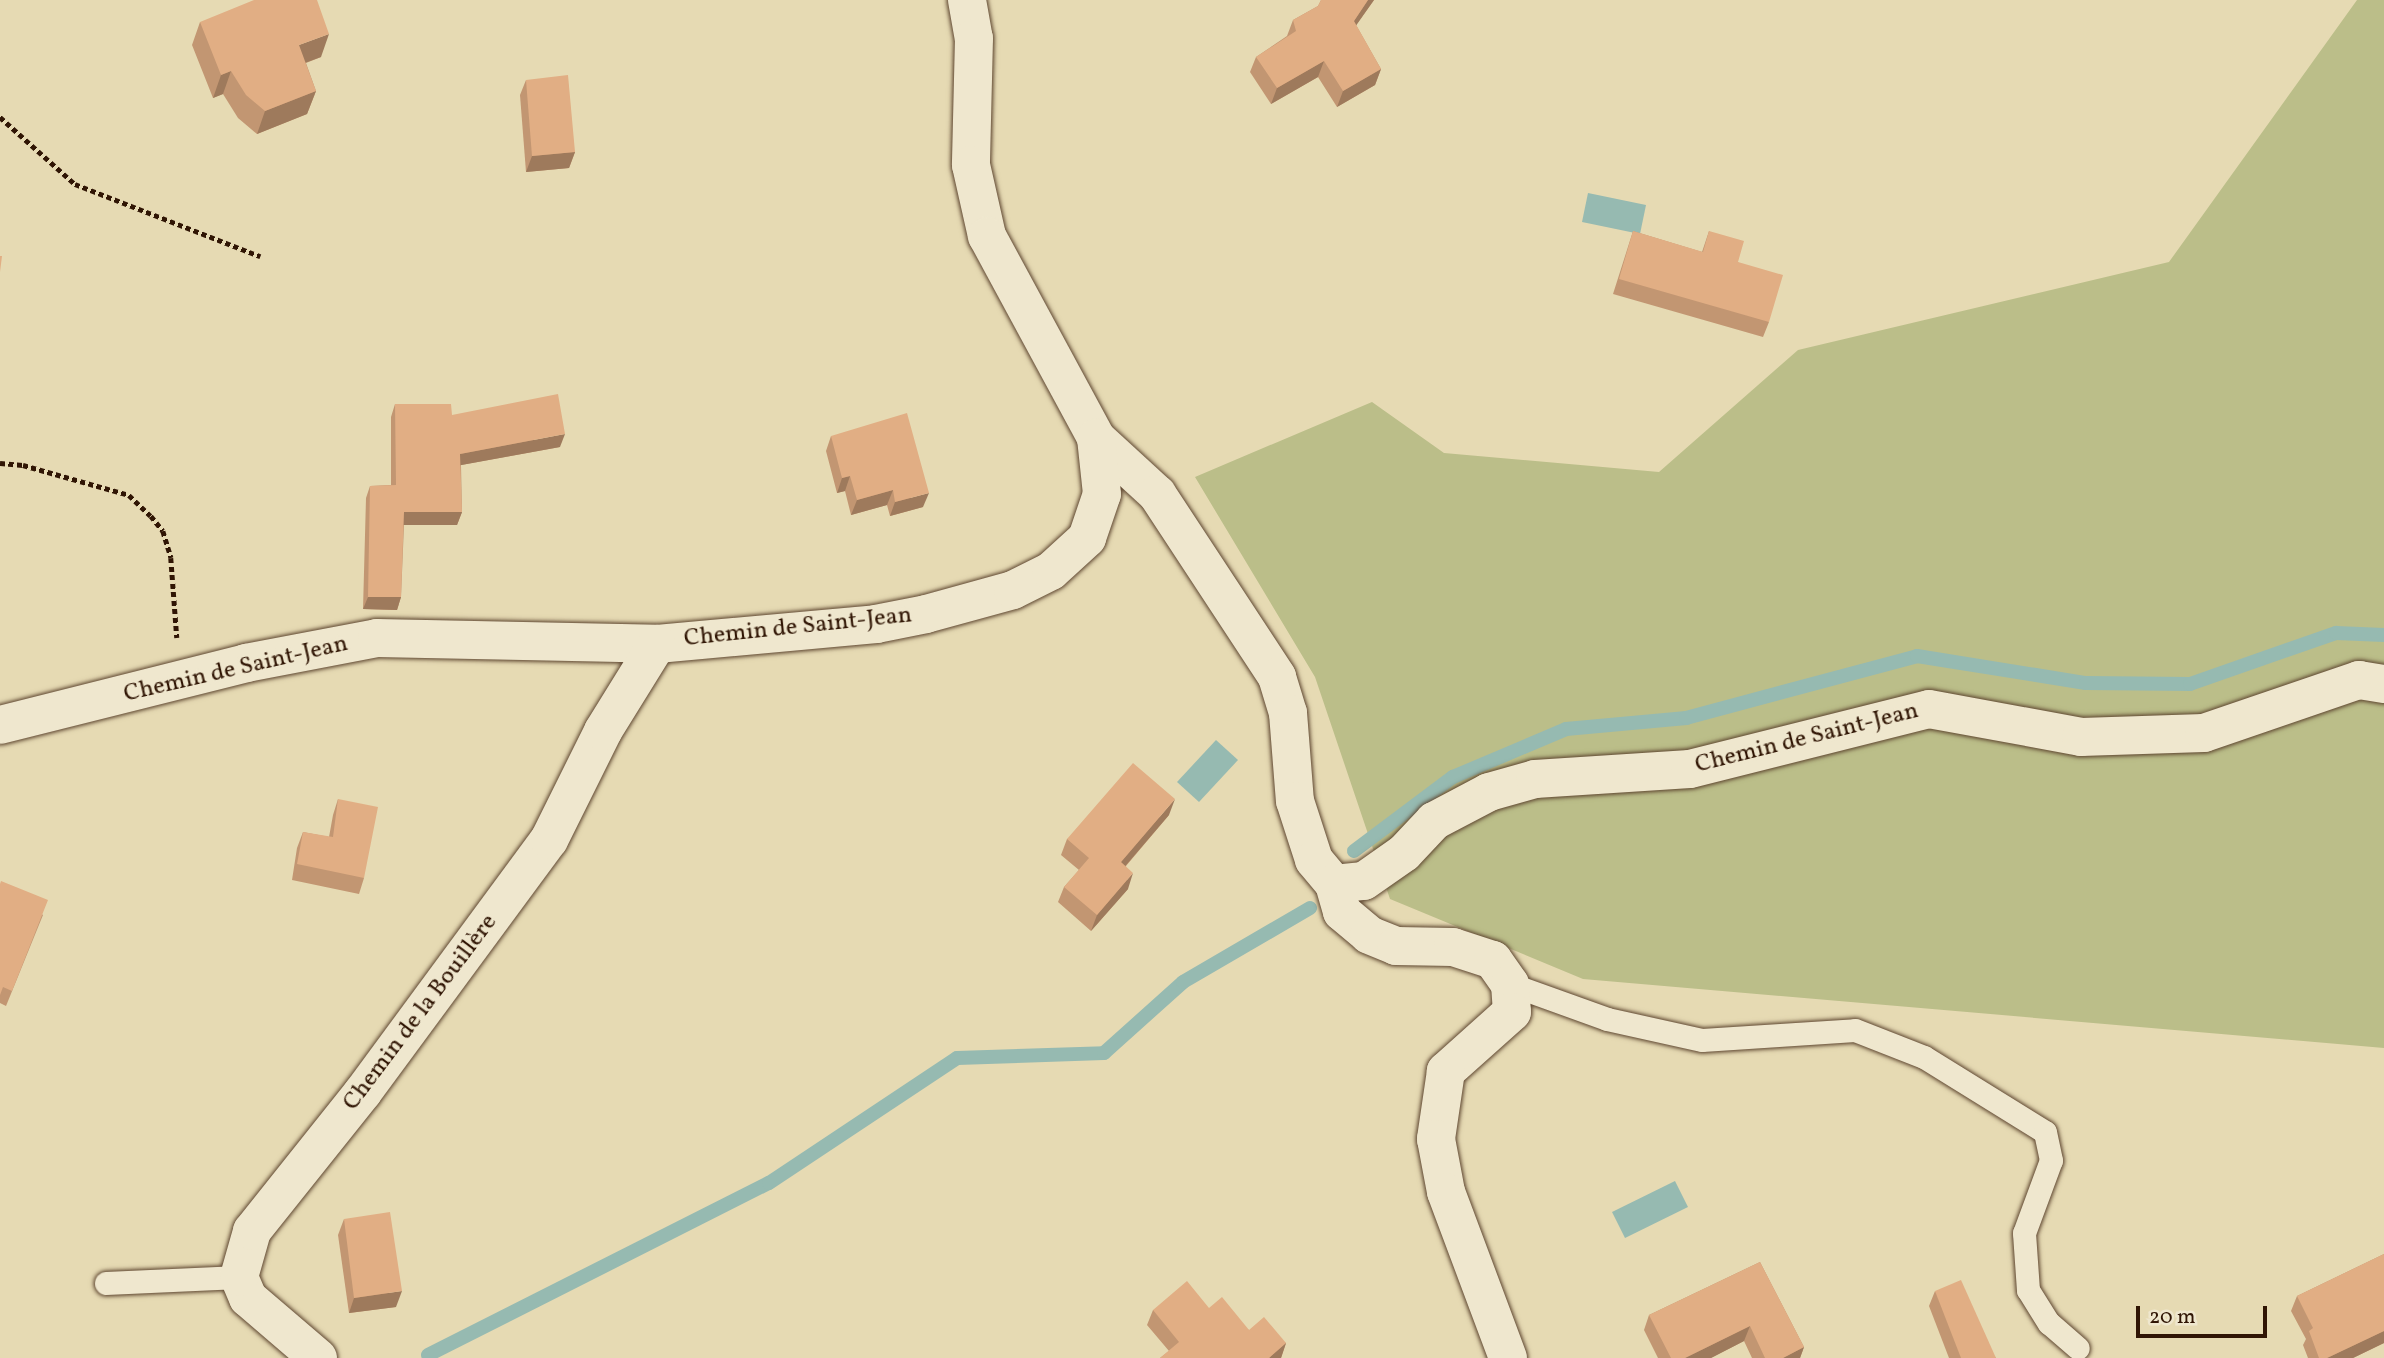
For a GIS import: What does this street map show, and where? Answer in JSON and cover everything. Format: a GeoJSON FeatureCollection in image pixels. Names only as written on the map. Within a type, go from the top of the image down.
{"type":"FeatureCollection","features":[{"type":"Feature","properties":{"kind":"street"},"geometry":{"type":"LineString","coordinates":[[967,0],[974,38],[971,165],[976,202],[987,236],[1096,438],[1157,494],[1277,677],[1288,713],[1294,801],[1314,860],[1334,884],[1342,912],[1369,935],[1396,946],[1453,947],[1493,960],[1510,984],[1512,1012],[1446,1071],[1436,1139],[1446,1192],[1508,1358]]}},
{"type":"Feature","properties":{"kind":"street","name":"Chemin de Saint-Jean"},"geometry":{"type":"LineString","coordinates":[[0,725],[246,663],[377,638],[657,644],[876,624],[1013,590],[1051,571],[1087,538],[1102,494],[1096,438]]}},
{"type":"Feature","properties":{"kind":"street","name":"Chemin de la Bouillère"},"geometry":{"type":"LineString","coordinates":[[239,1278],[252,1231],[363,1092],[549,840],[603,731],[657,644]]}},
{"type":"Feature","properties":{"kind":"street","name":"Chemin de Saint-Jean"},"geometry":{"type":"LineString","coordinates":[[1334,884],[1364,881],[1404,853],[1434,821],[1489,792],[1535,779],[1690,769],[1929,709],[2081,737],[2204,733],[2359,680],[2384,684]]}},
{"type":"Feature","properties":{"kind":"street"},"geometry":{"type":"LineString","coordinates":[[239,1278],[248,1298],[318,1358]]}},
{"type":"Feature","properties":{"kind":"lane"},"geometry":{"type":"LineString","coordinates":[[1510,984],[1606,1019],[1702,1041],[1855,1030],[1924,1057],[2045,1132],[2051,1160],[2024,1233],[2028,1290],[2049,1323],[2078,1348]]}},
{"type":"Feature","properties":{"kind":"lane"},"geometry":{"type":"LineString","coordinates":[[106,1283],[239,1278]]}},
{"type":"Feature","properties":{"kind":"path"},"geometry":{"type":"LineString","coordinates":[[0,117],[75,184],[260,256]]}},
{"type":"Feature","properties":{"kind":"path"},"geometry":{"type":"LineString","coordinates":[[0,463],[23,465],[129,495],[151,516],[163,531],[171,558],[178,681]]}},
{"type":"Feature","properties":{"kind":"green space"},"geometry":{"type":"Polygon","coordinates":[[[2357,0],[2384,0],[2384,1048],[1583,979],[1390,899],[1315,677],[1195,477],[1372,402],[1444,453],[1659,472],[1798,350],[2169,262],[2357,0]]]}},
{"type":"Feature","properties":{"kind":"water"},"geometry":{"type":"Polygon","coordinates":[[[1588,193],[1646,205],[1640,234],[1582,222],[1588,193]]]}},
{"type":"Feature","properties":{"kind":"water"},"geometry":{"type":"Polygon","coordinates":[[[1216,740],[1238,760],[1199,802],[1177,782],[1216,740]]]}},
{"type":"Feature","properties":{"kind":"water"},"geometry":{"type":"Polygon","coordinates":[[[1675,1181],[1688,1207],[1625,1238],[1612,1212],[1675,1181]]]}},
{"type":"Feature","properties":{"kind":"building"},"geometry":{"type":"Polygon","coordinates":[[[254,0],[317,0],[329,34],[299,45],[316,91],[265,111],[246,95],[231,71],[221,75],[200,22],[254,0]]]}},
{"type":"Feature","properties":{"kind":"building"},"geometry":{"type":"Polygon","coordinates":[[[1321,0],[1368,0],[1354,21],[1381,69],[1343,91],[1324,61],[1277,88],[1256,57],[1296,31],[1293,20],[1318,6],[1321,0]]]}},
{"type":"Feature","properties":{"kind":"building"},"geometry":{"type":"Polygon","coordinates":[[[568,75],[575,152],[532,156],[526,80],[568,75]]]}},
{"type":"Feature","properties":{"kind":"building"},"geometry":{"type":"Polygon","coordinates":[[[1633,231],[1703,252],[1709,231],[1744,241],[1738,262],[1783,275],[1769,322],[1619,279],[1633,231]]]}},
{"type":"Feature","properties":{"kind":"building"},"geometry":{"type":"Polygon","coordinates":[[[558,394],[565,434],[460,454],[462,512],[404,512],[401,597],[368,597],[370,486],[396,485],[395,404],[451,404],[452,415],[558,394]]]}},
{"type":"Feature","properties":{"kind":"building"},"geometry":{"type":"Polygon","coordinates":[[[907,413],[929,493],[895,502],[893,490],[857,500],[850,476],[842,478],[831,436],[907,413]]]}},
{"type":"Feature","properties":{"kind":"building"},"geometry":{"type":"Polygon","coordinates":[[[1133,763],[1175,799],[1121,862],[1133,873],[1097,915],[1064,887],[1089,858],[1067,839],[1133,763]]]}},
{"type":"Feature","properties":{"kind":"building"},"geometry":{"type":"Polygon","coordinates":[[[338,799],[378,807],[364,878],[297,864],[303,832],[333,837],[338,799]]]}},
{"type":"Feature","properties":{"kind":"building"},"geometry":{"type":"Polygon","coordinates":[[[1,881],[48,900],[12,991],[3,987],[0,995],[0,884],[1,881]]]}},
{"type":"Feature","properties":{"kind":"building"},"geometry":{"type":"Polygon","coordinates":[[[390,1212],[402,1291],[354,1298],[344,1219],[390,1212]]]}},
{"type":"Feature","properties":{"kind":"building"},"geometry":{"type":"Polygon","coordinates":[[[2384,1254],[2384,1331],[2327,1358],[2319,1358],[2309,1331],[2313,1328],[2297,1296],[2384,1254]]]}},
{"type":"Feature","properties":{"kind":"building"},"geometry":{"type":"Polygon","coordinates":[[[1760,1262],[1804,1347],[1783,1358],[1765,1358],[1750,1326],[1685,1358],[1671,1358],[1649,1315],[1760,1262]]]}},
{"type":"Feature","properties":{"kind":"building"},"geometry":{"type":"Polygon","coordinates":[[[1961,1280],[1996,1358],[1961,1358],[1935,1291],[1961,1280]]]}},
{"type":"Feature","properties":{"kind":"building"},"geometry":{"type":"Polygon","coordinates":[[[1187,1281],[1209,1308],[1222,1297],[1249,1330],[1264,1317],[1286,1343],[1269,1358],[1160,1358],[1179,1342],[1153,1310],[1187,1281]]]}},
{"type":"Feature","properties":{"kind":"waterway"},"geometry":{"type":"LineString","coordinates":[[1354,851],[1453,777],[1566,729],[1686,718],[1917,656],[2086,683],[2190,684],[2336,633],[2384,635]]}},
{"type":"Feature","properties":{"kind":"waterway"},"geometry":{"type":"LineString","coordinates":[[428,1355],[769,1183],[957,1058],[1104,1053],[1183,982],[1310,908]]}}]}
